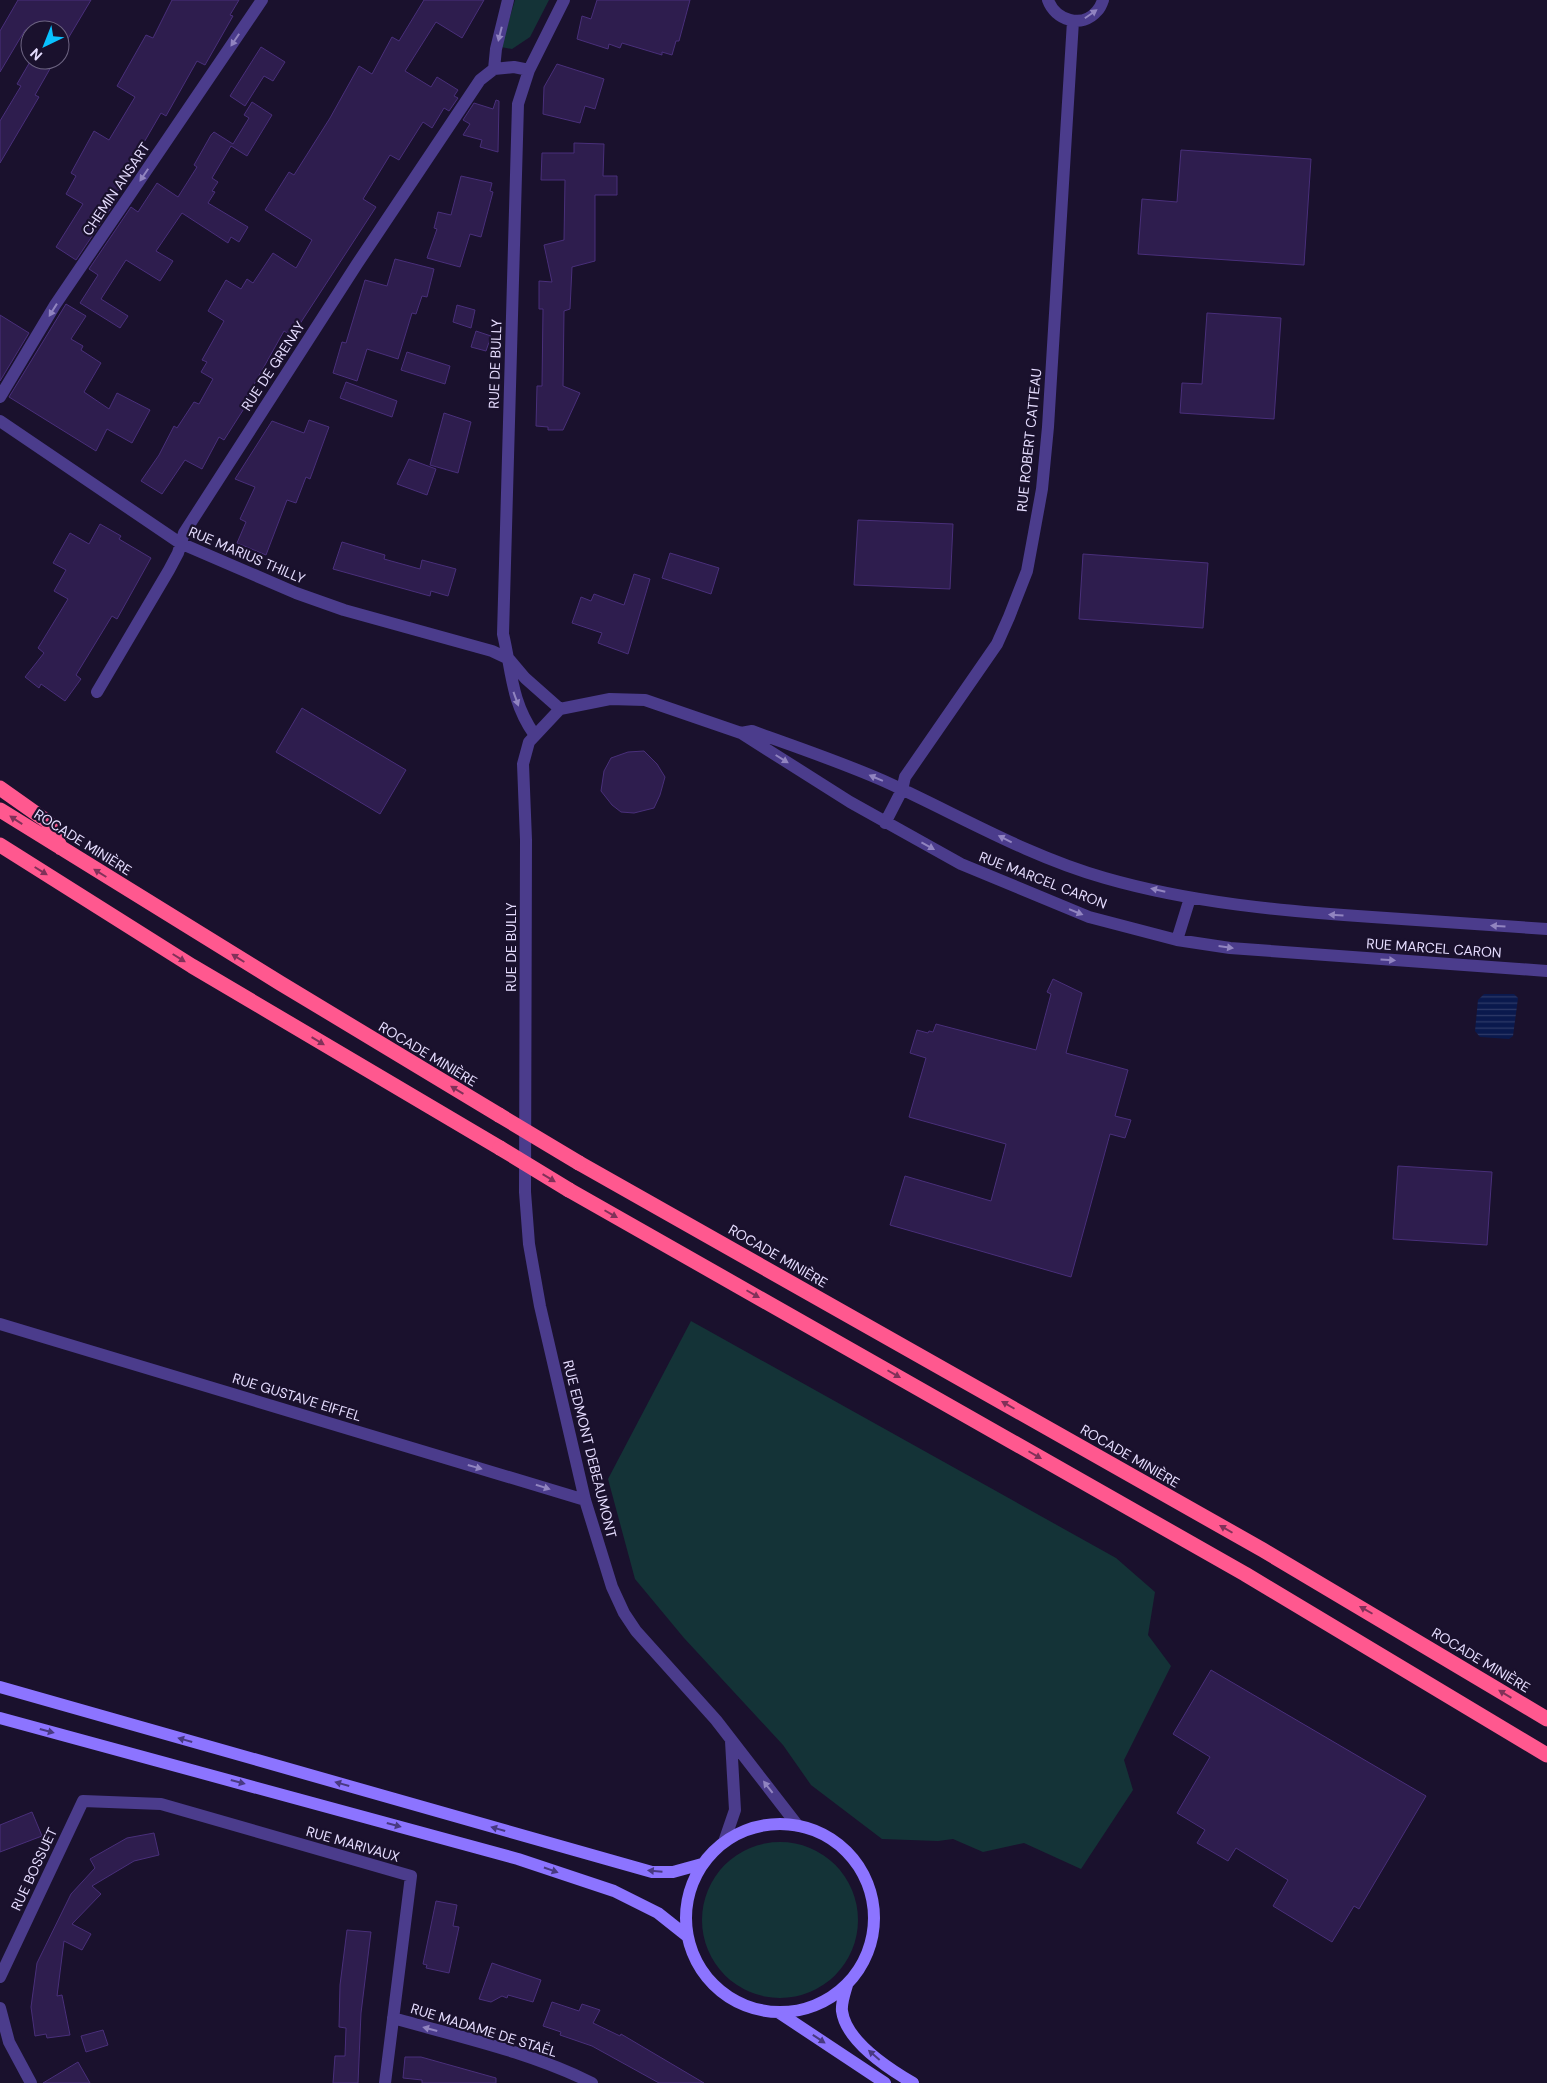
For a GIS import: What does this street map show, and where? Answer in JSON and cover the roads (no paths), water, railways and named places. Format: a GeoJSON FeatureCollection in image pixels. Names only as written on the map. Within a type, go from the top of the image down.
{"type":"FeatureCollection","features":[{"type":"Feature","properties":{"kind":"highway"},"geometry":{"type":"LineString","coordinates":[[0,788],[48,822],[62,849]]}},
{"type":"Feature","properties":{"kind":"highway","name":"ROCADE MINIÈRE"},"geometry":{"type":"LineString","coordinates":[[0,810],[580,1163],[1254,1545],[1547,1719]]}},
{"type":"Feature","properties":{"kind":"highway"},"geometry":{"type":"LineString","coordinates":[[0,845],[192,966],[569,1190],[1236,1569],[1547,1755]]}},
{"type":"Feature","properties":{"kind":"main road"},"geometry":{"type":"LineString","coordinates":[[0,1687],[652,1872],[673,1872],[702,1864]]}},
{"type":"Feature","properties":{"kind":"main road"},"geometry":{"type":"LineString","coordinates":[[0,1718],[518,1858],[614,1891],[658,1913],[688,1936]]}},
{"type":"Feature","properties":{"kind":"main road"},"geometry":{"type":"LineString","coordinates":[[778,1824],[798,1826],[820,1833],[841,1846],[857,1864],[867,1883],[873,1903],[874,1924],[870,1946],[860,1967],[847,1984],[826,2000],[803,2009],[778,2012],[753,2008],[730,1998],[710,1981],[696,1960],[688,1936],[686,1911],[691,1886],[702,1864],[724,1842],[741,1832],[759,1826],[778,1824]]}},
{"type":"Feature","properties":{"kind":"main road"},"geometry":{"type":"LineString","coordinates":[[847,1984],[842,2011],[851,2035],[877,2059],[913,2083]]}},
{"type":"Feature","properties":{"kind":"main road"},"geometry":{"type":"LineString","coordinates":[[778,2012],[885,2083]]}},
{"type":"Feature","properties":{"kind":"street","name":"CHEMIN ANSART"},"geometry":{"type":"LineString","coordinates":[[0,397],[56,305],[262,0]]}},
{"type":"Feature","properties":{"kind":"street"},"geometry":{"type":"LineString","coordinates":[[508,0],[496,49],[494,69],[514,67],[529,70]]}},
{"type":"Feature","properties":{"kind":"street","name":"RUE DE BULLY"},"geometry":{"type":"LineString","coordinates":[[529,1244],[525,1192],[526,840],[523,764],[526,750],[534,734],[523,718],[512,689],[504,634],[518,104],[529,70],[564,0]]}},
{"type":"Feature","properties":{"kind":"street"},"geometry":{"type":"LineString","coordinates":[[1048,0],[1051,8],[1060,17],[1073,21],[1086,19],[1097,11],[1104,0]]}},
{"type":"Feature","properties":{"kind":"street","name":"RUE ROBERT CATTEAU"},"geometry":{"type":"LineString","coordinates":[[885,823],[902,790],[904,777],[997,644],[1027,571],[1042,489],[1048,427],[1073,21]]}},
{"type":"Feature","properties":{"kind":"street","name":"RUE DE GRENAY"},"geometry":{"type":"LineString","coordinates":[[97,692],[169,570],[178,553],[184,533],[357,264],[480,80],[494,69]]}},
{"type":"Feature","properties":{"kind":"street","name":"RUE MARIUS THILLY"},"geometry":{"type":"LineString","coordinates":[[0,421],[180,543],[344,610],[477,647],[509,659]]}},
{"type":"Feature","properties":{"kind":"street","name":"RUE DE BULLY"},"geometry":{"type":"LineString","coordinates":[[509,659],[525,678],[560,709]]}},
{"type":"Feature","properties":{"kind":"street","name":"RUE MARCEL CARON"},"geometry":{"type":"LineString","coordinates":[[560,709],[610,699],[644,700],[740,733],[885,823],[962,864],[1077,913],[1178,940],[1230,948],[1288,953],[1547,971]]}},
{"type":"Feature","properties":{"kind":"street"},"geometry":{"type":"LineString","coordinates":[[534,734],[560,709]]}},
{"type":"Feature","properties":{"kind":"street","name":"RUE MARCEL CARON"},"geometry":{"type":"LineString","coordinates":[[740,733],[752,731],[850,767],[1024,849],[1105,878],[1190,898],[1289,911],[1547,929]]}},
{"type":"Feature","properties":{"kind":"street"},"geometry":{"type":"LineString","coordinates":[[1178,940],[1190,898]]}},
{"type":"Feature","properties":{"kind":"street","name":"RUE EDMONT DEBEAUMONT"},"geometry":{"type":"LineString","coordinates":[[529,1244],[540,1306],[584,1500],[612,1587],[624,1613],[636,1631],[716,1720],[798,1826]]}},
{"type":"Feature","properties":{"kind":"street","name":"RUE GUSTAVE EIFFEL"},"geometry":{"type":"LineString","coordinates":[[0,1324],[584,1500]]}},
{"type":"Feature","properties":{"kind":"street"},"geometry":{"type":"LineString","coordinates":[[724,1842],[735,1810],[731,1741]]}},
{"type":"Feature","properties":{"kind":"street","name":"RUE BOSSUET"},"geometry":{"type":"LineString","coordinates":[[0,1976],[83,1801]]}},
{"type":"Feature","properties":{"kind":"street","name":"RUE MARIVAUX"},"geometry":{"type":"LineString","coordinates":[[83,1801],[161,1804],[411,1876],[385,2083]]}},
{"type":"Feature","properties":{"kind":"street"},"geometry":{"type":"LineString","coordinates":[[0,2008],[9,2042],[31,2083]]}},
{"type":"Feature","properties":{"kind":"street","name":"RUE MADAME DE STAËL"},"geometry":{"type":"LineString","coordinates":[[393,2018],[516,2052],[574,2074],[592,2083]]}}]}
